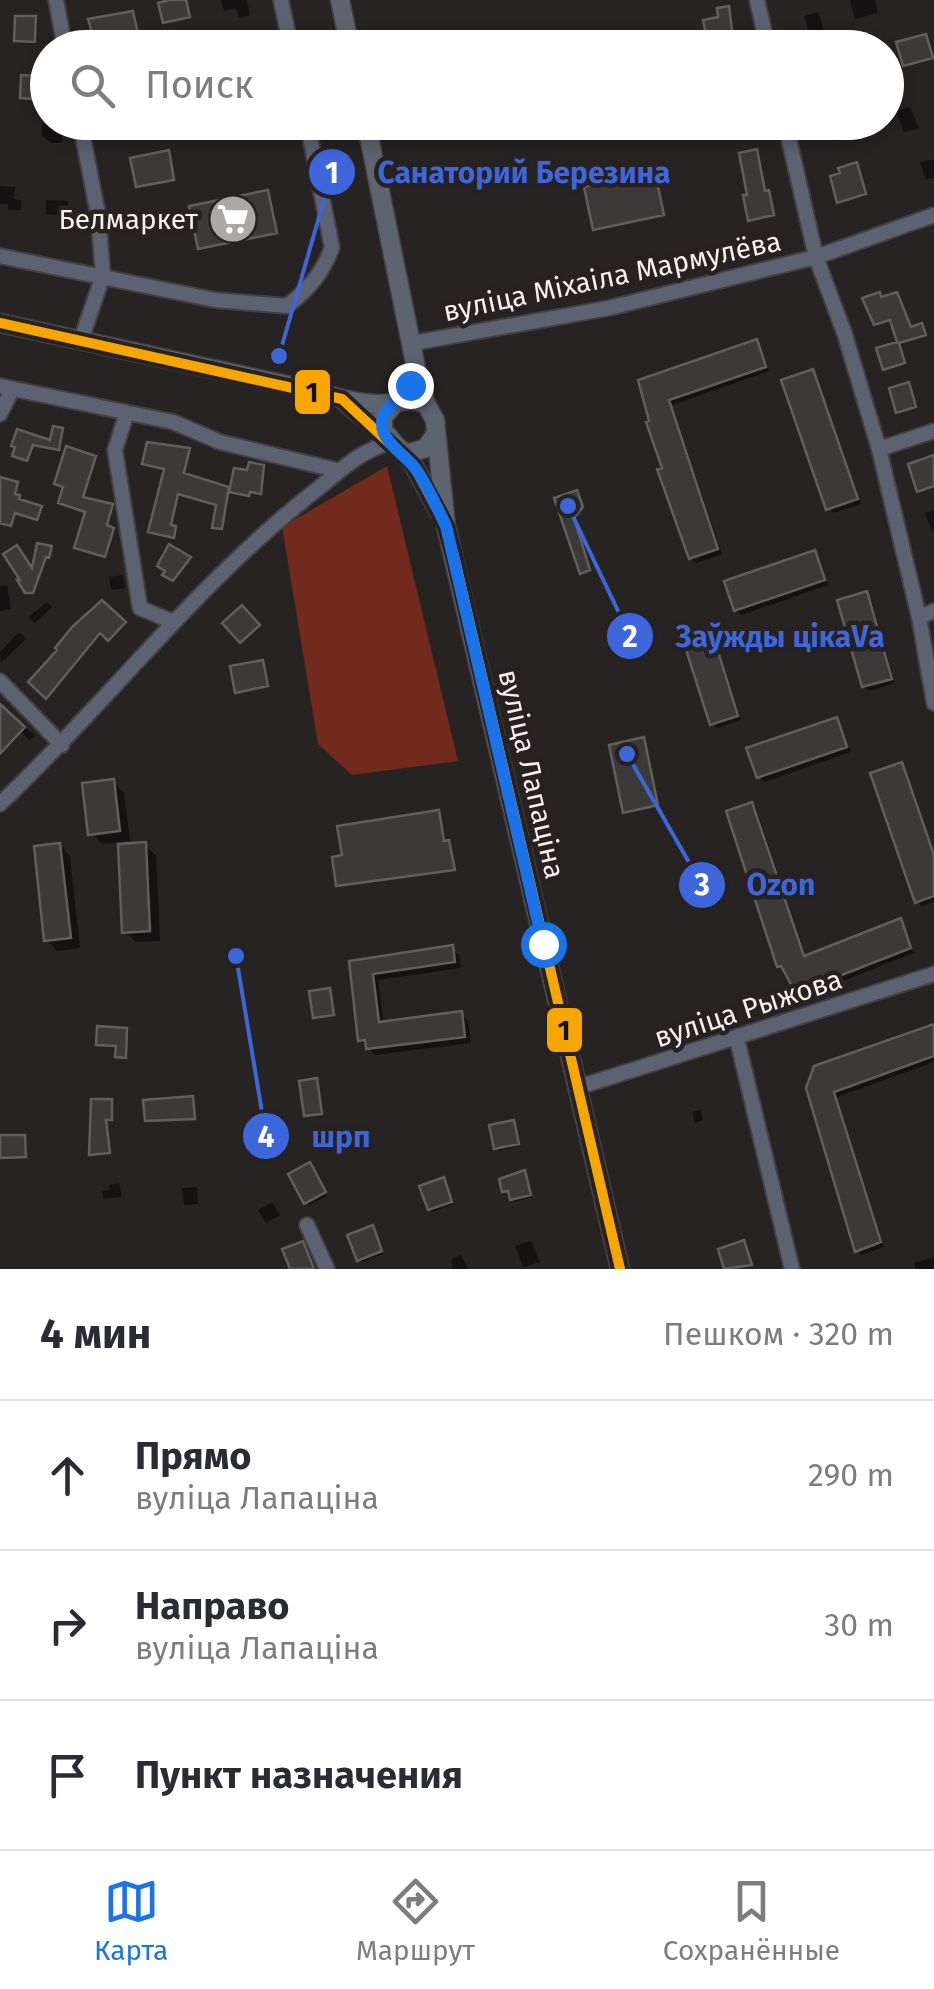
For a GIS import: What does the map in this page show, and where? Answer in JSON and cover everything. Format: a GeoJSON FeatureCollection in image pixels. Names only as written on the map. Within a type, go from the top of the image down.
{"type":"FeatureCollection","features":[{"type":"Feature","properties":{"kind":"main road"},"geometry":{"type":"LineString","coordinates":[[340,0],[346,30]]}},
{"type":"Feature","properties":{"kind":"main road"},"geometry":{"type":"LineString","coordinates":[[370,140],[426,404]]}},
{"type":"Feature","properties":{"kind":"main road","name":"вуліца Лапаціна"},"geometry":{"type":"LineString","coordinates":[[0,323],[342,400],[374,404],[411,400],[426,404],[435,420],[446,526],[617,1268]]}},
{"type":"Feature","properties":{"kind":"main road"},"geometry":{"type":"LineString","coordinates":[[416,368],[410,385],[386,411],[382,422],[391,442],[402,452],[413,454],[426,448],[434,436]]}},
{"type":"Feature","properties":{"kind":"main road","name":"вуліца Лапаціна"},"geometry":{"type":"LineString","coordinates":[[342,400],[414,466],[446,526]]}},
{"type":"Feature","properties":{"kind":"street"},"geometry":{"type":"LineString","coordinates":[[56,0],[62,30]]}},
{"type":"Feature","properties":{"kind":"street"},"geometry":{"type":"LineString","coordinates":[[281,0],[287,30]]}},
{"type":"Feature","properties":{"kind":"street"},"geometry":{"type":"LineString","coordinates":[[757,0],[764,30]]}},
{"type":"Feature","properties":{"kind":"street"},"geometry":{"type":"LineString","coordinates":[[81,340],[102,275],[98,214],[84,140]]}},
{"type":"Feature","properties":{"kind":"street"},"geometry":{"type":"LineString","coordinates":[[0,256],[215,300],[287,306],[306,292],[327,262],[332,247],[311,140]]}},
{"type":"Feature","properties":{"kind":"street"},"geometry":{"type":"LineString","coordinates":[[789,140],[816,257],[845,335],[879,449],[934,702]]}},
{"type":"Feature","properties":{"kind":"street","name":"вуліца Міхаіла Мармулёва"},"geometry":{"type":"LineString","coordinates":[[413,344],[608,308],[816,257],[934,215]]}},
{"type":"Feature","properties":{"kind":"street"},"geometry":{"type":"LineString","coordinates":[[0,414],[6,388],[173,422],[220,442],[340,471]]}},
{"type":"Feature","properties":{"kind":"street"},"geometry":{"type":"LineString","coordinates":[[126,414],[115,450],[140,608],[171,621]]}},
{"type":"Feature","properties":{"kind":"street"},"geometry":{"type":"LineString","coordinates":[[879,449],[934,431]]}},
{"type":"Feature","properties":{"kind":"street"},"geometry":{"type":"LineString","coordinates":[[0,804],[62,744],[171,621],[276,522],[364,450],[391,442]]}},
{"type":"Feature","properties":{"kind":"street"},"geometry":{"type":"LineString","coordinates":[[918,616],[934,611]]}},
{"type":"Feature","properties":{"kind":"street"},"geometry":{"type":"LineString","coordinates":[[0,681],[62,744]]}},
{"type":"Feature","properties":{"kind":"street","name":"вуліца Рыжова"},"geometry":{"type":"LineString","coordinates":[[576,1088],[934,974]]}},
{"type":"Feature","properties":{"kind":"street"},"geometry":{"type":"LineString","coordinates":[[736,1040],[792,1269]]}},
{"type":"Feature","properties":{"kind":"street"},"geometry":{"type":"LineString","coordinates":[[307,1225],[327,1269]]}},
{"type":"Feature","properties":{"kind":"shaded area"},"geometry":{"type":"Polygon","coordinates":[[[387,466],[458,761],[352,775],[318,744],[282,527],[387,466]]]}},
{"type":"Feature","properties":{"kind":"building"},"geometry":{"type":"Polygon","coordinates":[[[186,0],[190,17],[163,23],[158,3],[186,0]]]}},
{"type":"Feature","properties":{"kind":"building"},"geometry":{"type":"Polygon","coordinates":[[[729,6],[732,30],[705,30],[703,20],[718,17],[717,8],[729,6]]]}},
{"type":"Feature","properties":{"kind":"building"},"geometry":{"type":"Polygon","coordinates":[[[133,11],[137,30],[91,30],[88,19],[133,11]]]}},
{"type":"Feature","properties":{"kind":"building"},"geometry":{"type":"Polygon","coordinates":[[[15,16],[36,16],[30,42],[14,41],[15,16]]]}},
{"type":"Feature","properties":{"kind":"building"},"geometry":{"type":"Polygon","coordinates":[[[926,34],[933,58],[904,66],[904,40],[926,34]]]}},
{"type":"Feature","properties":{"kind":"building"},"geometry":{"type":"Polygon","coordinates":[[[21,75],[30,76],[30,99],[20,98],[21,75]]]}},
{"type":"Feature","properties":{"kind":"building"},"geometry":{"type":"Polygon","coordinates":[[[757,149],[774,215],[748,221],[739,153],[757,149]]]}},
{"type":"Feature","properties":{"kind":"building"},"geometry":{"type":"Polygon","coordinates":[[[169,150],[174,180],[136,187],[130,158],[169,150]]]}},
{"type":"Feature","properties":{"kind":"building"},"geometry":{"type":"Polygon","coordinates":[[[857,162],[866,194],[837,203],[830,176],[840,173],[838,168],[857,162]]]}},
{"type":"Feature","properties":{"kind":"building"},"geometry":{"type":"Polygon","coordinates":[[[655,172],[664,215],[593,230],[584,187],[655,172]]]}},
{"type":"Feature","properties":{"kind":"building","name":"Белмаркет"},"geometry":{"type":"Polygon","coordinates":[[[268,190],[277,233],[198,249],[189,206],[268,190]]]}},
{"type":"Feature","properties":{"kind":"building"},"geometry":{"type":"Polygon","coordinates":[[[880,292],[881,297],[897,292],[911,327],[922,323],[926,335],[899,343],[905,363],[883,370],[876,348],[897,342],[890,320],[874,325],[862,298],[880,292]]]}},
{"type":"Feature","properties":{"kind":"building"},"geometry":{"type":"Polygon","coordinates":[[[757,339],[766,367],[669,400],[718,549],[689,559],[657,469],[662,468],[646,422],[649,421],[638,380],[757,339]]]}},
{"type":"Feature","properties":{"kind":"building"},"geometry":{"type":"Polygon","coordinates":[[[813,369],[858,499],[826,510],[781,380],[813,369]]]}},
{"type":"Feature","properties":{"kind":"building"},"geometry":{"type":"Polygon","coordinates":[[[909,382],[916,407],[896,413],[889,388],[909,382]]]}},
{"type":"Feature","properties":{"kind":"building"},"geometry":{"type":"Polygon","coordinates":[[[53,426],[63,428],[59,450],[33,445],[27,461],[12,456],[17,429],[50,440],[53,426]]]}},
{"type":"Feature","properties":{"kind":"building"},"geometry":{"type":"Polygon","coordinates":[[[147,442],[190,448],[184,473],[229,487],[222,529],[212,528],[216,505],[178,494],[171,525],[176,526],[174,538],[148,532],[164,469],[142,464],[147,442]]]}},
{"type":"Feature","properties":{"kind":"building"},"geometry":{"type":"Polygon","coordinates":[[[66,446],[96,456],[83,497],[113,504],[107,525],[114,528],[105,557],[74,548],[85,512],[58,503],[63,487],[54,484],[66,446]]]}},
{"type":"Feature","properties":{"kind":"building"},"geometry":{"type":"Polygon","coordinates":[[[934,455],[934,486],[917,492],[908,464],[934,455]]]}},
{"type":"Feature","properties":{"kind":"building"},"geometry":{"type":"Polygon","coordinates":[[[249,462],[264,465],[261,494],[229,492],[234,468],[247,470],[249,462]]]}},
{"type":"Feature","properties":{"kind":"building"},"geometry":{"type":"Polygon","coordinates":[[[0,477],[18,482],[15,494],[20,495],[19,499],[42,506],[37,520],[15,513],[11,526],[0,523],[0,477]]]}},
{"type":"Feature","properties":{"kind":"building"},"geometry":{"type":"Polygon","coordinates":[[[577,490],[583,507],[574,518],[590,570],[580,574],[554,498],[577,490]]]}},
{"type":"Feature","properties":{"kind":"building"},"geometry":{"type":"Polygon","coordinates":[[[37,543],[52,546],[33,593],[25,593],[3,554],[17,545],[32,568],[37,543]]]}},
{"type":"Feature","properties":{"kind":"building"},"geometry":{"type":"Polygon","coordinates":[[[169,544],[191,557],[173,581],[162,575],[165,571],[157,566],[169,544]]]}},
{"type":"Feature","properties":{"kind":"building"},"geometry":{"type":"Polygon","coordinates":[[[815,550],[825,580],[734,611],[724,581],[815,550]]]}},
{"type":"Feature","properties":{"kind":"building"},"geometry":{"type":"Polygon","coordinates":[[[867,591],[892,679],[862,687],[837,600],[867,591]]]}},
{"type":"Feature","properties":{"kind":"building"},"geometry":{"type":"Polygon","coordinates":[[[102,600],[126,622],[108,641],[100,633],[46,699],[28,682],[72,627],[102,600]]]}},
{"type":"Feature","properties":{"kind":"building"},"geometry":{"type":"Polygon","coordinates":[[[242,605],[260,625],[240,643],[222,623],[242,605]]]}},
{"type":"Feature","properties":{"kind":"building"},"geometry":{"type":"Polygon","coordinates":[[[711,628],[738,716],[710,725],[682,637],[711,628]]]}},
{"type":"Feature","properties":{"kind":"building"},"geometry":{"type":"Polygon","coordinates":[[[263,660],[268,686],[235,693],[230,666],[263,660]]]}},
{"type":"Feature","properties":{"kind":"building"},"geometry":{"type":"Polygon","coordinates":[[[0,704],[25,727],[0,754],[0,704]]]}},
{"type":"Feature","properties":{"kind":"building"},"geometry":{"type":"Polygon","coordinates":[[[837,717],[847,747],[757,778],[746,748],[837,717]]]}},
{"type":"Feature","properties":{"kind":"building"},"geometry":{"type":"Polygon","coordinates":[[[644,737],[658,805],[623,813],[609,745],[644,737]]]}},
{"type":"Feature","properties":{"kind":"building"},"geometry":{"type":"Polygon","coordinates":[[[902,762],[934,855],[934,896],[915,903],[870,773],[902,762]]]}},
{"type":"Feature","properties":{"kind":"building"},"geometry":{"type":"Polygon","coordinates":[[[114,779],[120,831],[88,835],[82,783],[114,779]]]}},
{"type":"Feature","properties":{"kind":"building"},"geometry":{"type":"Polygon","coordinates":[[[752,802],[804,956],[901,918],[911,948],[806,989],[793,988],[781,966],[777,967],[726,811],[752,802]]]}},
{"type":"Feature","properties":{"kind":"building"},"geometry":{"type":"Polygon","coordinates":[[[439,810],[444,841],[449,840],[455,870],[336,886],[332,857],[342,855],[337,826],[439,810]]]}},
{"type":"Feature","properties":{"kind":"building"},"geometry":{"type":"Polygon","coordinates":[[[146,842],[150,931],[122,933],[118,844],[146,842]]]}},
{"type":"Feature","properties":{"kind":"building"},"geometry":{"type":"Polygon","coordinates":[[[60,843],[71,938],[44,941],[34,846],[60,843]]]}},
{"type":"Feature","properties":{"kind":"building"},"geometry":{"type":"Polygon","coordinates":[[[453,945],[455,962],[373,974],[379,1022],[462,1011],[465,1037],[366,1049],[365,1040],[358,1041],[349,961],[453,945]]]}},
{"type":"Feature","properties":{"kind":"building"},"geometry":{"type":"Polygon","coordinates":[[[330,988],[334,1015],[313,1018],[309,991],[330,988]]]}},
{"type":"Feature","properties":{"kind":"building"},"geometry":{"type":"Polygon","coordinates":[[[934,1024],[934,1056],[834,1092],[881,1242],[855,1252],[806,1088],[814,1066],[934,1024]]]}},
{"type":"Feature","properties":{"kind":"building"},"geometry":{"type":"Polygon","coordinates":[[[97,1026],[127,1028],[126,1058],[115,1057],[116,1046],[96,1045],[97,1026]]]}},
{"type":"Feature","properties":{"kind":"building"},"geometry":{"type":"Polygon","coordinates":[[[317,1078],[322,1114],[304,1116],[299,1081],[317,1078]]]}},
{"type":"Feature","properties":{"kind":"building"},"geometry":{"type":"Polygon","coordinates":[[[193,1096],[195,1119],[145,1121],[143,1100],[193,1096]]]}},
{"type":"Feature","properties":{"kind":"building"},"geometry":{"type":"Polygon","coordinates":[[[91,1099],[112,1099],[112,1120],[106,1120],[110,1153],[89,1155],[91,1099]]]}},
{"type":"Feature","properties":{"kind":"building"},"geometry":{"type":"Polygon","coordinates":[[[514,1120],[519,1144],[494,1149],[489,1125],[514,1120]]]}},
{"type":"Feature","properties":{"kind":"building"},"geometry":{"type":"Polygon","coordinates":[[[0,1135],[25,1135],[26,1157],[0,1158],[0,1135]]]}},
{"type":"Feature","properties":{"kind":"building"},"geometry":{"type":"Polygon","coordinates":[[[310,1162],[326,1192],[304,1204],[288,1174],[310,1162]]]}},
{"type":"Feature","properties":{"kind":"building"},"geometry":{"type":"Polygon","coordinates":[[[525,1170],[531,1195],[510,1200],[508,1191],[502,1192],[499,1179],[525,1170]]]}},
{"type":"Feature","properties":{"kind":"building"},"geometry":{"type":"Polygon","coordinates":[[[444,1177],[452,1202],[428,1210],[419,1186],[444,1177]]]}},
{"type":"Feature","properties":{"kind":"building"},"geometry":{"type":"Polygon","coordinates":[[[373,1225],[382,1251],[357,1261],[347,1235],[373,1225]]]}},
{"type":"Feature","properties":{"kind":"building"},"geometry":{"type":"Polygon","coordinates":[[[744,1240],[752,1265],[724,1269],[718,1249],[744,1240]]]}},
{"type":"Feature","properties":{"kind":"building"},"geometry":{"type":"Polygon","coordinates":[[[303,1241],[314,1269],[290,1269],[282,1249],[303,1241]]]}},
{"type":"Feature","properties":{"kind":"transit line","name":"1"},"geometry":{"type":"LineString","coordinates":[[0,323],[342,399],[414,466],[446,526],[455,560],[620,1269]]}},
{"type":"Feature","properties":{"kind":"place","name":"Белмаркет"},"geometry":{"type":"Point","coordinates":[233,219]}},
{"type":"Feature","properties":{"kind":"place","name":"Санаторий Березина"},"geometry":{"type":"Point","coordinates":[279,356]}},
{"type":"Feature","properties":{"kind":"place","name":"Заўжды цікаVа"},"geometry":{"type":"Point","coordinates":[568,506]}},
{"type":"Feature","properties":{"kind":"place","name":"Ozon"},"geometry":{"type":"Point","coordinates":[627,754]}},
{"type":"Feature","properties":{"kind":"place","name":"шрп"},"geometry":{"type":"Point","coordinates":[236,956]}},
{"type":"Feature","properties":{"kind":"route"},"geometry":{"type":"LineString","coordinates":[[410,385],[386,411],[383,430],[414,466],[446,526],[543,944]]}}]}
